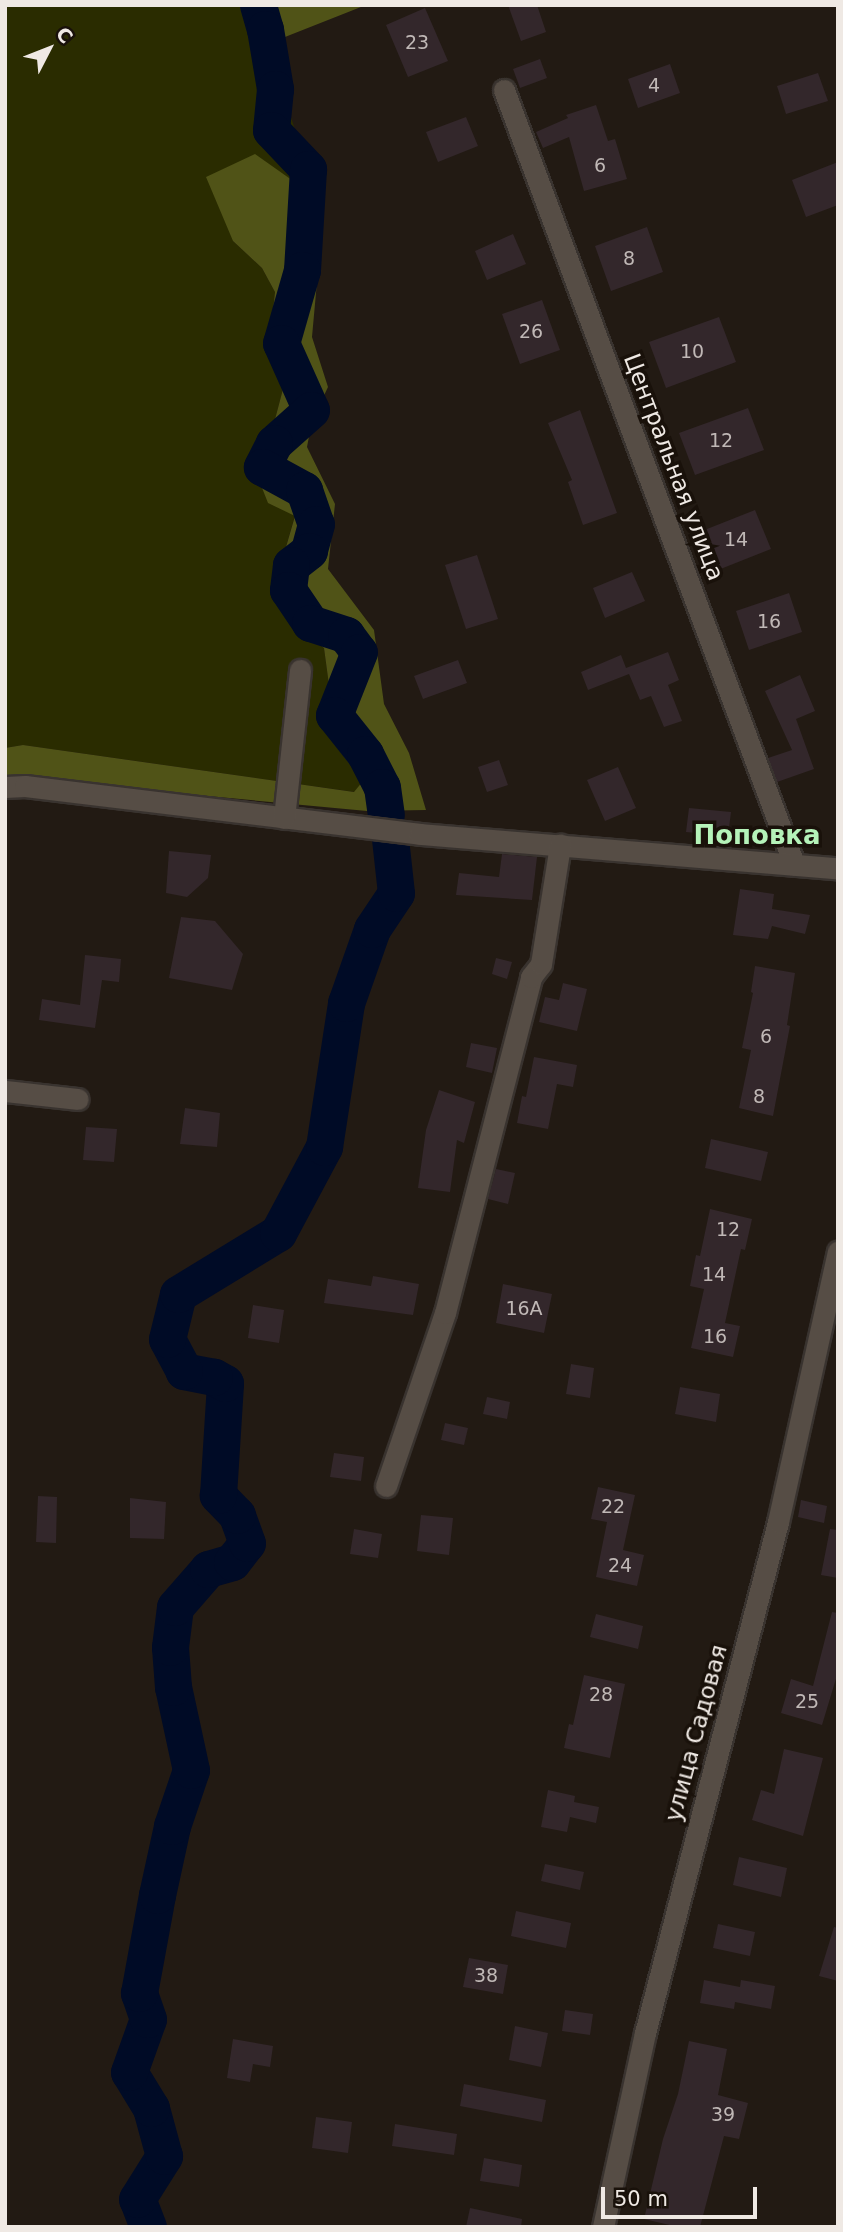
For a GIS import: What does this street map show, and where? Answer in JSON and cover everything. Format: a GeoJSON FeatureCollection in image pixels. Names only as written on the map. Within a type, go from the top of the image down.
{"type":"FeatureCollection","features":[{"type":"Feature","properties":{"kind":"street","name":"Центральная улица"},"geometry":{"type":"LineString","coordinates":[[504,90],[794,863]]}},
{"type":"Feature","properties":{"kind":"street"},"geometry":{"type":"LineString","coordinates":[[284,818],[300,670]]}},
{"type":"Feature","properties":{"kind":"street"},"geometry":{"type":"LineString","coordinates":[[5,787],[25,786],[420,834],[838,868]]}},
{"type":"Feature","properties":{"kind":"street"},"geometry":{"type":"LineString","coordinates":[[386,1486],[445,1314],[531,977],[541,964],[560,845]]}},
{"type":"Feature","properties":{"kind":"street"},"geometry":{"type":"LineString","coordinates":[[5,1091],[78,1099]]}},
{"type":"Feature","properties":{"kind":"street","name":"улица Садовая"},"geometry":{"type":"LineString","coordinates":[[603,2227],[645,2033],[778,1522],[838,1252]]}},
{"type":"Feature","properties":{"kind":"green space"},"geometry":{"type":"Polygon","coordinates":[[[5,5],[244,5],[258,82],[291,117],[316,197],[260,158],[233,241],[262,268],[275,292],[270,339],[283,389],[273,427],[251,460],[295,515],[277,578],[293,622],[324,648],[329,685],[318,723],[363,781],[355,792],[23,745],[5,748],[5,5]]]}},
{"type":"Feature","properties":{"kind":"shaded area"},"geometry":{"type":"Polygon","coordinates":[[[244,5],[366,5],[285,37],[291,117],[258,82],[244,5]]]}},
{"type":"Feature","properties":{"kind":"shaded area"},"geometry":{"type":"Polygon","coordinates":[[[255,154],[316,197],[322,227],[312,337],[328,387],[312,421],[307,447],[335,504],[328,569],[374,630],[384,704],[409,753],[426,810],[367,811],[5,777],[5,748],[23,745],[354,792],[363,781],[318,723],[329,685],[324,648],[293,622],[277,578],[295,516],[268,503],[251,460],[273,427],[283,389],[270,339],[275,292],[262,268],[233,241],[206,177],[255,154]]]}},
{"type":"Feature","properties":{"kind":"building"},"geometry":{"type":"Polygon","coordinates":[[[508,5],[537,5],[546,32],[521,41],[508,5]]]}},
{"type":"Feature","properties":{"kind":"building"},"geometry":{"type":"Polygon","coordinates":[[[425,8],[448,61],[408,77],[386,25],[425,8]]]}},
{"type":"Feature","properties":{"kind":"building"},"geometry":{"type":"Polygon","coordinates":[[[540,59],[547,78],[520,88],[513,69],[540,59]]]}},
{"type":"Feature","properties":{"kind":"building"},"geometry":{"type":"Polygon","coordinates":[[[670,64],[680,93],[638,108],[628,79],[670,64]]]}},
{"type":"Feature","properties":{"kind":"building"},"geometry":{"type":"Polygon","coordinates":[[[818,73],[828,101],[786,114],[777,86],[818,73]]]}},
{"type":"Feature","properties":{"kind":"building"},"geometry":{"type":"Polygon","coordinates":[[[596,105],[608,141],[615,139],[627,179],[584,191],[569,137],[543,148],[536,132],[568,118],[566,115],[596,105]]]}},
{"type":"Feature","properties":{"kind":"building"},"geometry":{"type":"Polygon","coordinates":[[[466,117],[478,146],[438,162],[426,132],[466,117]]]}},
{"type":"Feature","properties":{"kind":"building"},"geometry":{"type":"Polygon","coordinates":[[[838,162],[838,205],[806,217],[792,180],[838,162]]]}},
{"type":"Feature","properties":{"kind":"building"},"geometry":{"type":"Polygon","coordinates":[[[647,227],[663,272],[611,291],[595,246],[647,227]]]}},
{"type":"Feature","properties":{"kind":"building"},"geometry":{"type":"Polygon","coordinates":[[[513,234],[526,264],[487,280],[475,251],[513,234]]]}},
{"type":"Feature","properties":{"kind":"building"},"geometry":{"type":"Polygon","coordinates":[[[542,300],[560,350],[520,364],[502,314],[542,300]]]}},
{"type":"Feature","properties":{"kind":"building"},"geometry":{"type":"Polygon","coordinates":[[[719,317],[736,362],[666,388],[649,342],[719,317]]]}},
{"type":"Feature","properties":{"kind":"building"},"geometry":{"type":"Polygon","coordinates":[[[748,408],[764,450],[695,475],[679,433],[748,408]]]}},
{"type":"Feature","properties":{"kind":"building"},"geometry":{"type":"Polygon","coordinates":[[[580,410],[617,513],[583,525],[568,482],[572,480],[548,423],[580,410]]]}},
{"type":"Feature","properties":{"kind":"building"},"geometry":{"type":"Polygon","coordinates":[[[755,510],[771,549],[718,570],[702,531],[755,510]]]}},
{"type":"Feature","properties":{"kind":"building"},"geometry":{"type":"Polygon","coordinates":[[[477,555],[498,619],[466,629],[445,565],[477,555]]]}},
{"type":"Feature","properties":{"kind":"building"},"geometry":{"type":"Polygon","coordinates":[[[632,572],[645,601],[605,618],[593,588],[632,572]]]}},
{"type":"Feature","properties":{"kind":"building"},"geometry":{"type":"Polygon","coordinates":[[[789,593],[802,632],[749,650],[736,611],[789,593]]]}},
{"type":"Feature","properties":{"kind":"building"},"geometry":{"type":"Polygon","coordinates":[[[668,652],[679,680],[668,685],[682,721],[664,727],[651,696],[640,700],[629,674],[588,690],[581,672],[621,655],[626,668],[668,652]]]}},
{"type":"Feature","properties":{"kind":"building"},"geometry":{"type":"Polygon","coordinates":[[[458,660],[467,683],[423,699],[414,676],[458,660]]]}},
{"type":"Feature","properties":{"kind":"building"},"geometry":{"type":"Polygon","coordinates":[[[800,675],[815,711],[796,719],[814,769],[777,782],[768,758],[792,750],[765,691],[800,675]]]}},
{"type":"Feature","properties":{"kind":"building"},"geometry":{"type":"Polygon","coordinates":[[[499,760],[508,785],[487,792],[478,767],[499,760]]]}},
{"type":"Feature","properties":{"kind":"building"},"geometry":{"type":"Polygon","coordinates":[[[618,767],[636,808],[605,821],[587,780],[618,767]]]}},
{"type":"Feature","properties":{"kind":"building"},"geometry":{"type":"Polygon","coordinates":[[[689,808],[731,812],[728,836],[686,832],[689,808]]]}},
{"type":"Feature","properties":{"kind":"building"},"geometry":{"type":"Polygon","coordinates":[[[169,851],[211,855],[208,878],[187,897],[166,893],[169,851]]]}},
{"type":"Feature","properties":{"kind":"building"},"geometry":{"type":"Polygon","coordinates":[[[502,854],[537,857],[532,900],[456,895],[459,873],[499,877],[502,854]]]}},
{"type":"Feature","properties":{"kind":"building"},"geometry":{"type":"Polygon","coordinates":[[[740,889],[774,894],[772,909],[810,915],[805,934],[772,926],[768,939],[733,935],[740,889]]]}},
{"type":"Feature","properties":{"kind":"building"},"geometry":{"type":"Polygon","coordinates":[[[181,917],[215,921],[243,954],[232,990],[169,978],[181,917]]]}},
{"type":"Feature","properties":{"kind":"building"},"geometry":{"type":"Polygon","coordinates":[[[85,955],[121,959],[119,982],[102,980],[95,1028],[39,1020],[42,999],[80,1005],[85,955]]]}},
{"type":"Feature","properties":{"kind":"building"},"geometry":{"type":"Polygon","coordinates":[[[496,958],[512,962],[507,979],[492,974],[496,958]]]}},
{"type":"Feature","properties":{"kind":"building"},"geometry":{"type":"Polygon","coordinates":[[[755,966],[795,973],[787,1025],[790,1026],[773,1116],[739,1108],[751,1050],[742,1048],[753,993],[755,966]]]}},
{"type":"Feature","properties":{"kind":"building"},"geometry":{"type":"Polygon","coordinates":[[[563,983],[587,989],[577,1031],[539,1022],[545,997],[559,1000],[563,983]]]}},
{"type":"Feature","properties":{"kind":"building"},"geometry":{"type":"Polygon","coordinates":[[[471,1043],[497,1048],[492,1073],[466,1067],[471,1043]]]}},
{"type":"Feature","properties":{"kind":"building"},"geometry":{"type":"Polygon","coordinates":[[[534,1057],[577,1065],[573,1087],[557,1084],[548,1129],[517,1123],[522,1096],[526,1097],[534,1057]]]}},
{"type":"Feature","properties":{"kind":"building"},"geometry":{"type":"Polygon","coordinates":[[[439,1090],[475,1102],[464,1143],[457,1140],[450,1192],[418,1188],[426,1130],[439,1090]]]}},
{"type":"Feature","properties":{"kind":"building"},"geometry":{"type":"Polygon","coordinates":[[[185,1108],[220,1113],[217,1147],[180,1144],[185,1108]]]}},
{"type":"Feature","properties":{"kind":"building"},"geometry":{"type":"Polygon","coordinates":[[[86,1127],[117,1129],[114,1162],[83,1160],[86,1127]]]}},
{"type":"Feature","properties":{"kind":"building"},"geometry":{"type":"Polygon","coordinates":[[[711,1139],[768,1152],[761,1181],[705,1168],[711,1139]]]}},
{"type":"Feature","properties":{"kind":"building"},"geometry":{"type":"Polygon","coordinates":[[[496,1169],[515,1173],[508,1204],[488,1199],[496,1169]]]}},
{"type":"Feature","properties":{"kind":"building"},"geometry":{"type":"Polygon","coordinates":[[[710,1209],[752,1219],[745,1250],[741,1249],[725,1323],[740,1326],[733,1357],[691,1348],[704,1289],[690,1286],[696,1255],[700,1256],[710,1209]]]}},
{"type":"Feature","properties":{"kind":"building"},"geometry":{"type":"Polygon","coordinates":[[[373,1276],[419,1284],[413,1315],[324,1303],[328,1279],[371,1286],[373,1276]]]}},
{"type":"Feature","properties":{"kind":"building"},"geometry":{"type":"Polygon","coordinates":[[[503,1284],[552,1294],[544,1333],[496,1323],[503,1284]]]}},
{"type":"Feature","properties":{"kind":"building"},"geometry":{"type":"Polygon","coordinates":[[[253,1305],[284,1310],[279,1343],[248,1338],[253,1305]]]}},
{"type":"Feature","properties":{"kind":"building"},"geometry":{"type":"Polygon","coordinates":[[[571,1364],[594,1368],[590,1398],[566,1394],[571,1364]]]}},
{"type":"Feature","properties":{"kind":"building"},"geometry":{"type":"Polygon","coordinates":[[[680,1387],[720,1394],[716,1422],[675,1414],[680,1387]]]}},
{"type":"Feature","properties":{"kind":"building"},"geometry":{"type":"Polygon","coordinates":[[[487,1397],[510,1402],[507,1419],[483,1414],[487,1397]]]}},
{"type":"Feature","properties":{"kind":"building"},"geometry":{"type":"Polygon","coordinates":[[[445,1423],[468,1428],[464,1445],[441,1440],[445,1423]]]}},
{"type":"Feature","properties":{"kind":"building"},"geometry":{"type":"Polygon","coordinates":[[[334,1453],[364,1457],[361,1481],[330,1477],[334,1453]]]}},
{"type":"Feature","properties":{"kind":"building"},"geometry":{"type":"Polygon","coordinates":[[[598,1487],[635,1495],[623,1550],[644,1555],[637,1586],[596,1577],[607,1522],[591,1519],[598,1487]]]}},
{"type":"Feature","properties":{"kind":"building"},"geometry":{"type":"Polygon","coordinates":[[[38,1496],[57,1497],[56,1543],[36,1542],[38,1496]]]}},
{"type":"Feature","properties":{"kind":"building"},"geometry":{"type":"Polygon","coordinates":[[[130,1498],[166,1502],[164,1539],[130,1538],[130,1498]]]}},
{"type":"Feature","properties":{"kind":"building"},"geometry":{"type":"Polygon","coordinates":[[[801,1500],[827,1506],[824,1523],[798,1517],[801,1500]]]}},
{"type":"Feature","properties":{"kind":"building"},"geometry":{"type":"Polygon","coordinates":[[[421,1515],[453,1518],[449,1555],[417,1551],[421,1515]]]}},
{"type":"Feature","properties":{"kind":"building"},"geometry":{"type":"Polygon","coordinates":[[[354,1529],[382,1534],[378,1558],[350,1554],[354,1529]]]}},
{"type":"Feature","properties":{"kind":"building"},"geometry":{"type":"Polygon","coordinates":[[[830,1529],[838,1530],[838,1578],[821,1575],[830,1529]]]}},
{"type":"Feature","properties":{"kind":"building"},"geometry":{"type":"Polygon","coordinates":[[[832,1612],[838,1613],[838,1672],[822,1725],[781,1713],[791,1679],[813,1686],[832,1612]]]}},
{"type":"Feature","properties":{"kind":"building"},"geometry":{"type":"Polygon","coordinates":[[[596,1614],[643,1626],[638,1649],[590,1637],[596,1614]]]}},
{"type":"Feature","properties":{"kind":"building"},"geometry":{"type":"Polygon","coordinates":[[[584,1675],[625,1684],[610,1758],[564,1748],[569,1724],[573,1725],[584,1675]]]}},
{"type":"Feature","properties":{"kind":"building"},"geometry":{"type":"Polygon","coordinates":[[[784,1749],[823,1758],[803,1836],[752,1820],[761,1790],[774,1794],[784,1749]]]}},
{"type":"Feature","properties":{"kind":"building"},"geometry":{"type":"Polygon","coordinates":[[[548,1790],[575,1796],[574,1802],[599,1807],[596,1823],[570,1817],[567,1832],[541,1827],[548,1790]]]}},
{"type":"Feature","properties":{"kind":"building"},"geometry":{"type":"Polygon","coordinates":[[[739,1857],[787,1868],[781,1897],[733,1885],[739,1857]]]}},
{"type":"Feature","properties":{"kind":"building"},"geometry":{"type":"Polygon","coordinates":[[[545,1864],[584,1872],[580,1890],[541,1881],[545,1864]]]}},
{"type":"Feature","properties":{"kind":"building"},"geometry":{"type":"Polygon","coordinates":[[[516,1911],[571,1923],[566,1948],[511,1936],[516,1911]]]}},
{"type":"Feature","properties":{"kind":"building"},"geometry":{"type":"Polygon","coordinates":[[[718,1924],[755,1932],[750,1956],[713,1948],[718,1924]]]}},
{"type":"Feature","properties":{"kind":"building"},"geometry":{"type":"Polygon","coordinates":[[[834,1927],[838,1928],[838,1981],[819,1976],[834,1927]]]}},
{"type":"Feature","properties":{"kind":"building"},"geometry":{"type":"Polygon","coordinates":[[[469,1958],[508,1965],[503,1994],[463,1987],[469,1958]]]}},
{"type":"Feature","properties":{"kind":"building"},"geometry":{"type":"Polygon","coordinates":[[[704,1980],[740,1987],[741,1980],[775,1986],[771,2009],[735,2002],[734,2009],[700,2003],[704,1980]]]}},
{"type":"Feature","properties":{"kind":"building"},"geometry":{"type":"Polygon","coordinates":[[[565,2010],[593,2014],[590,2035],[562,2031],[565,2010]]]}},
{"type":"Feature","properties":{"kind":"building"},"geometry":{"type":"Polygon","coordinates":[[[515,2026],[548,2033],[541,2067],[509,2060],[515,2026]]]}},
{"type":"Feature","properties":{"kind":"building"},"geometry":{"type":"Polygon","coordinates":[[[233,2039],[273,2046],[270,2067],[253,2064],[250,2082],[227,2078],[233,2039]]]}},
{"type":"Feature","properties":{"kind":"building"},"geometry":{"type":"Polygon","coordinates":[[[689,2041],[727,2049],[718,2095],[748,2103],[739,2139],[724,2136],[700,2227],[678,2227],[644,2219],[663,2139],[678,2094],[689,2041]]]}},
{"type":"Feature","properties":{"kind":"building"},"geometry":{"type":"Polygon","coordinates":[[[464,2084],[546,2100],[542,2122],[460,2106],[464,2084]]]}},
{"type":"Feature","properties":{"kind":"building"},"geometry":{"type":"Polygon","coordinates":[[[316,2117],[352,2122],[348,2153],[312,2148],[316,2117]]]}},
{"type":"Feature","properties":{"kind":"building"},"geometry":{"type":"Polygon","coordinates":[[[395,2124],[457,2134],[454,2155],[392,2146],[395,2124]]]}},
{"type":"Feature","properties":{"kind":"building"},"geometry":{"type":"Polygon","coordinates":[[[484,2158],[522,2165],[519,2187],[480,2181],[484,2158]]]}},
{"type":"Feature","properties":{"kind":"building"},"geometry":{"type":"Polygon","coordinates":[[[470,2208],[522,2219],[521,2227],[466,2227],[470,2208]]]}},
{"type":"Feature","properties":{"kind":"waterway"},"geometry":{"type":"LineString","coordinates":[[258,5],[265,29],[275,89],[271,130],[308,169],[302,270],[281,343],[311,410],[274,443],[262,467],[304,490],[316,524],[309,551],[291,565],[288,590],[310,623],[346,635],[359,652],[334,715],[365,754],[382,787],[386,815]]}},
{"type":"Feature","properties":{"kind":"waterway"},"geometry":{"type":"LineString","coordinates":[[148,2227],[137,2199],[164,2156],[151,2108],[129,2072],[148,2019],[139,1993],[157,1895],[172,1826],[191,1770],[173,1687],[170,1647],[175,1607],[208,1569],[232,1562],[247,1543],[237,1515],[218,1495],[225,1383],[214,1377],[184,1371],[167,1339],[178,1294],[278,1233],[324,1147],[346,1003],[372,929],[396,893],[390,839]]}},
{"type":"Feature","properties":{"kind":"district","name":"Поповка"},"geometry":{"type":"Point","coordinates":[757,836]}}]}
